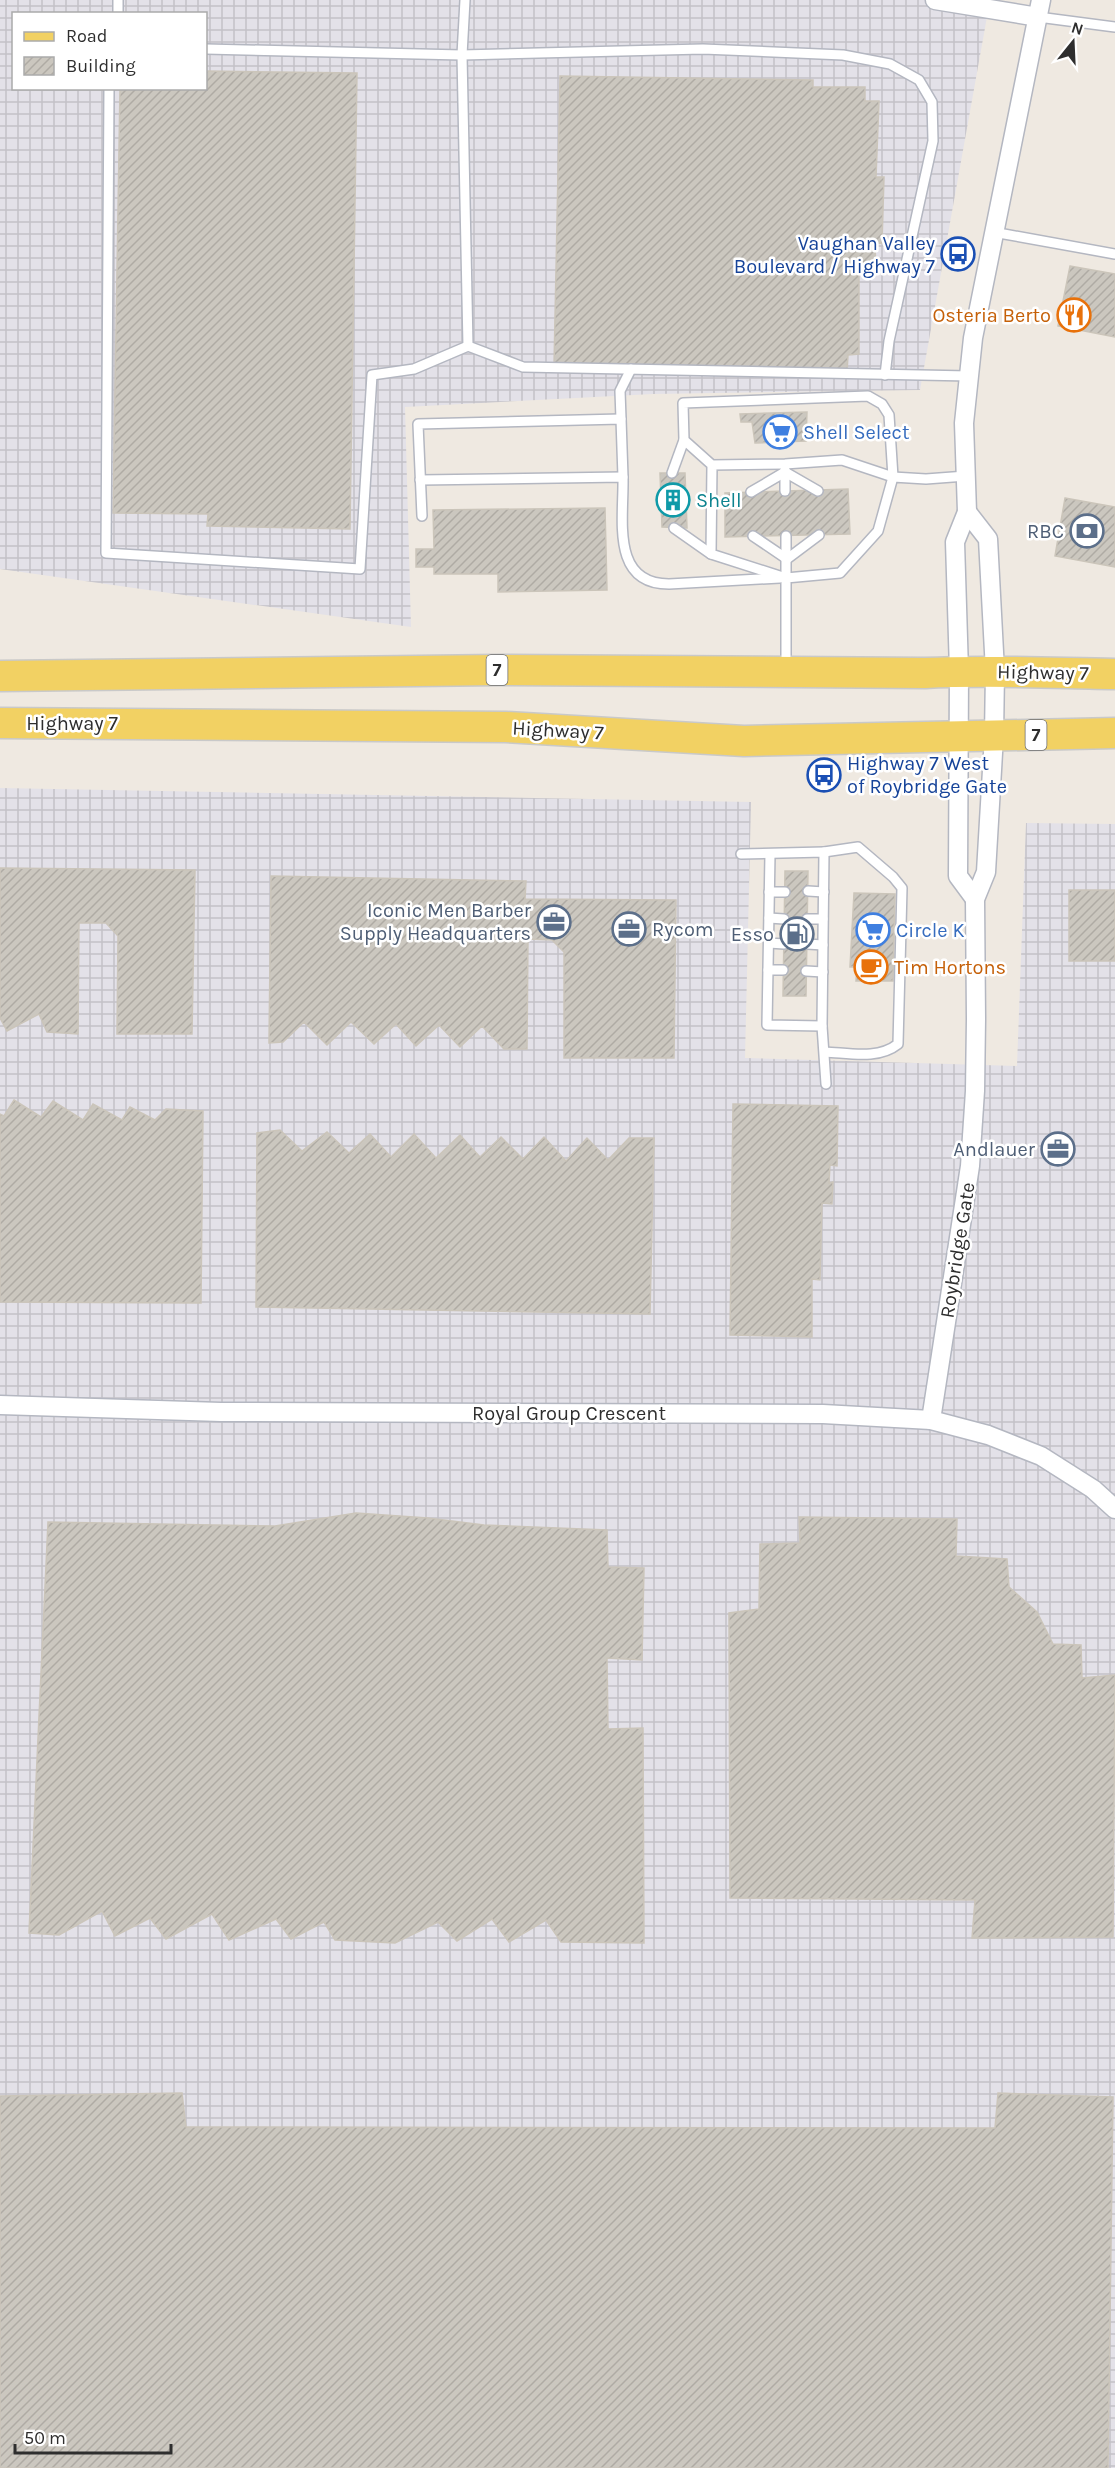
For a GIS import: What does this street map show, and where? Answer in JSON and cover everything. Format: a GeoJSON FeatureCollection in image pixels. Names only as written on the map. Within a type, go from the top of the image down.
{"type":"FeatureCollection","features":[{"type":"Feature","properties":{"kind":"main road","name":"Highway 7"},"geometry":{"type":"LineString","coordinates":[[0,676],[498,670],[995,670],[1028,673],[1115,674]]}},
{"type":"Feature","properties":{"kind":"main road","name":"Highway 7"},"geometry":{"type":"LineString","coordinates":[[0,723],[506,727],[744,741],[1115,733]]}},
{"type":"Feature","properties":{"kind":"street"},"geometry":{"type":"LineString","coordinates":[[935,0],[1039,8],[973,338],[964,423],[967,512],[955,542],[959,671],[958,876],[975,899]]}},
{"type":"Feature","properties":{"kind":"street","name":"Roybridge Gate"},"geometry":{"type":"LineString","coordinates":[[931,1420],[970,1166],[976,1031],[975,899],[986,872],[994,736],[995,670],[988,539],[967,512]]}},
{"type":"Feature","properties":{"kind":"street","name":"Royal Group Crescent"},"geometry":{"type":"LineString","coordinates":[[0,1405],[233,1412],[823,1414],[931,1420],[988,1435],[1041,1456],[1093,1489],[1115,1509]]}},
{"type":"Feature","properties":{"kind":"lane"},"geometry":{"type":"LineString","coordinates":[[465,0],[462,55],[468,346]]}},
{"type":"Feature","properties":{"kind":"lane"},"geometry":{"type":"LineString","coordinates":[[1039,8],[1115,27]]}},
{"type":"Feature","properties":{"kind":"lane"},"geometry":{"type":"LineString","coordinates":[[207,49],[462,55],[703,49],[843,55],[890,64],[919,80],[932,102],[933,141],[889,341],[885,375]]}},
{"type":"Feature","properties":{"kind":"lane"},"geometry":{"type":"LineString","coordinates":[[109,90],[106,553],[360,569],[372,375],[414,369],[468,346],[523,367],[969,376]]}},
{"type":"Feature","properties":{"kind":"lane"},"geometry":{"type":"LineString","coordinates":[[993,232],[1115,254]]}},
{"type":"Feature","properties":{"kind":"lane"},"geometry":{"type":"LineString","coordinates":[[631,369],[620,392],[625,549],[627,561],[634,572],[644,580],[656,584],[840,573],[878,531],[893,477],[890,415],[882,404],[868,396],[683,404],[684,440],[672,473]]}},
{"type":"Feature","properties":{"kind":"lane"},"geometry":{"type":"LineString","coordinates":[[422,516],[418,424],[621,419]]}},
{"type":"Feature","properties":{"kind":"lane"},"geometry":{"type":"LineString","coordinates":[[684,440],[712,465],[785,468],[842,460],[893,477],[926,479],[966,476]]}},
{"type":"Feature","properties":{"kind":"lane"},"geometry":{"type":"LineString","coordinates":[[711,554],[712,465]]}},
{"type":"Feature","properties":{"kind":"lane"},"geometry":{"type":"LineString","coordinates":[[785,468],[818,490]]}},
{"type":"Feature","properties":{"kind":"lane"},"geometry":{"type":"LineString","coordinates":[[785,468],[785,491]]}},
{"type":"Feature","properties":{"kind":"lane"},"geometry":{"type":"LineString","coordinates":[[751,492],[785,468]]}},
{"type":"Feature","properties":{"kind":"lane"},"geometry":{"type":"LineString","coordinates":[[420,480],[623,477]]}},
{"type":"Feature","properties":{"kind":"lane"},"geometry":{"type":"LineString","coordinates":[[674,528],[711,554],[786,578]]}},
{"type":"Feature","properties":{"kind":"lane"},"geometry":{"type":"LineString","coordinates":[[787,559],[819,535]]}},
{"type":"Feature","properties":{"kind":"lane"},"geometry":{"type":"LineString","coordinates":[[753,536],[787,559]]}},
{"type":"Feature","properties":{"kind":"lane"},"geometry":{"type":"LineString","coordinates":[[786,536],[786,671]]}},
{"type":"Feature","properties":{"kind":"lane"},"geometry":{"type":"LineString","coordinates":[[741,854],[824,852],[858,847],[894,877],[902,888],[898,1044],[889,1051],[872,1054],[825,1052]]}},
{"type":"Feature","properties":{"kind":"lane"},"geometry":{"type":"LineString","coordinates":[[824,852],[822,1026],[826,1084]]}},
{"type":"Feature","properties":{"kind":"lane"},"geometry":{"type":"LineString","coordinates":[[770,854],[767,1025],[822,1026]]}},
{"type":"Feature","properties":{"kind":"lane"},"geometry":{"type":"LineString","coordinates":[[808,891],[824,892]]}},
{"type":"Feature","properties":{"kind":"lane"},"geometry":{"type":"LineString","coordinates":[[769,892],[785,892]]}},
{"type":"Feature","properties":{"kind":"lane"},"geometry":{"type":"LineString","coordinates":[[769,918],[784,919]]}},
{"type":"Feature","properties":{"kind":"lane"},"geometry":{"type":"LineString","coordinates":[[807,919],[824,919]]}},
{"type":"Feature","properties":{"kind":"lane"},"geometry":{"type":"LineString","coordinates":[[768,943],[784,944]]}},
{"type":"Feature","properties":{"kind":"lane"},"geometry":{"type":"LineString","coordinates":[[807,944],[823,945]]}},
{"type":"Feature","properties":{"kind":"lane"},"geometry":{"type":"LineString","coordinates":[[768,970],[783,970]]}},
{"type":"Feature","properties":{"kind":"lane"},"geometry":{"type":"LineString","coordinates":[[806,971],[823,972]]}},
{"type":"Feature","properties":{"kind":"shaded area"},"geometry":{"type":"Polygon","coordinates":[[[0,0],[990,0],[920,390],[653,394],[405,407],[411,627],[0,569],[0,0]]]}},
{"type":"Feature","properties":{"kind":"shaded area"},"geometry":{"type":"Polygon","coordinates":[[[0,788],[751,802],[745,1058],[1017,1066],[1026,823],[1115,824],[1115,2468],[0,2468],[0,788]]]}},
{"type":"Feature","properties":{"kind":"building"},"geometry":{"type":"Polygon","coordinates":[[[207,71],[357,73],[350,529],[207,526],[208,514],[113,513],[120,90],[207,90],[207,71]]]}},
{"type":"Feature","properties":{"kind":"building"},"geometry":{"type":"Polygon","coordinates":[[[560,76],[813,80],[813,87],[865,87],[865,101],[879,101],[876,177],[884,177],[882,243],[875,244],[876,274],[859,274],[859,354],[848,355],[847,372],[554,366],[560,76]]]}},
{"type":"Feature","properties":{"kind":"building"},"geometry":{"type":"Polygon","coordinates":[[[1070,266],[1115,274],[1115,337],[1058,326],[1070,266]]]}},
{"type":"Feature","properties":{"kind":"building","name":"Shell Select"},"geometry":{"type":"Polygon","coordinates":[[[807,412],[806,441],[755,443],[752,422],[741,422],[740,414],[807,412]]]}},
{"type":"Feature","properties":{"kind":"building","name":"Shell"},"geometry":{"type":"Polygon","coordinates":[[[660,473],[685,473],[687,528],[662,527],[660,473]]]}},
{"type":"Feature","properties":{"kind":"building"},"geometry":{"type":"Polygon","coordinates":[[[848,489],[850,534],[725,537],[725,493],[848,489]]]}},
{"type":"Feature","properties":{"kind":"building","name":"RBC"},"geometry":{"type":"Polygon","coordinates":[[[1065,498],[1115,507],[1115,567],[1055,556],[1065,498]]]}},
{"type":"Feature","properties":{"kind":"building"},"geometry":{"type":"Polygon","coordinates":[[[605,508],[607,590],[498,592],[498,574],[434,574],[434,567],[416,567],[416,549],[434,549],[433,510],[605,508]]]}},
{"type":"Feature","properties":{"kind":"building"},"geometry":{"type":"Polygon","coordinates":[[[0,868],[195,870],[192,1034],[117,1034],[118,936],[106,923],[79,923],[78,1034],[47,1032],[39,1014],[7,1031],[0,1018],[0,868]]]}},
{"type":"Feature","properties":{"kind":"building"},"geometry":{"type":"Polygon","coordinates":[[[785,871],[808,871],[806,996],[783,996],[785,871]]]}},
{"type":"Feature","properties":{"kind":"building"},"geometry":{"type":"Polygon","coordinates":[[[271,876],[526,881],[525,899],[676,900],[674,1058],[564,1058],[564,952],[552,940],[528,939],[527,1049],[504,1049],[482,1026],[460,1047],[439,1025],[416,1046],[396,1024],[374,1044],[351,1022],[327,1045],[304,1022],[283,1042],[269,1043],[271,876]]]}},
{"type":"Feature","properties":{"kind":"building"},"geometry":{"type":"Polygon","coordinates":[[[1069,890],[1115,890],[1115,961],[1069,961],[1069,890]]]}},
{"type":"Feature","properties":{"kind":"building","name":"Circle K"},"geometry":{"type":"Polygon","coordinates":[[[854,893],[895,894],[893,981],[856,981],[857,967],[850,967],[854,893]]]}},
{"type":"Feature","properties":{"kind":"building"},"geometry":{"type":"Polygon","coordinates":[[[14,1100],[41,1117],[53,1101],[83,1120],[93,1104],[122,1120],[130,1107],[155,1120],[166,1109],[203,1111],[201,1303],[0,1302],[0,1114],[4,1116],[14,1100]]]}},
{"type":"Feature","properties":{"kind":"building"},"geometry":{"type":"Polygon","coordinates":[[[733,1104],[838,1106],[837,1166],[830,1165],[829,1183],[833,1182],[832,1204],[822,1203],[820,1280],[812,1279],[812,1337],[730,1335],[733,1104]]]}},
{"type":"Feature","properties":{"kind":"building"},"geometry":{"type":"Polygon","coordinates":[[[280,1130],[302,1151],[327,1132],[349,1153],[370,1134],[391,1157],[414,1134],[436,1158],[460,1135],[480,1157],[501,1137],[523,1159],[544,1137],[566,1161],[587,1138],[608,1160],[629,1138],[654,1138],[650,1314],[256,1307],[257,1133],[280,1130]]]}},
{"type":"Feature","properties":{"kind":"building"},"geometry":{"type":"Polygon","coordinates":[[[356,1513],[484,1525],[607,1530],[608,1567],[644,1568],[642,1660],[607,1658],[608,1729],[643,1728],[644,1943],[561,1942],[546,1920],[509,1942],[492,1919],[457,1941],[438,1922],[395,1943],[335,1940],[324,1922],[291,1939],[276,1919],[229,1940],[212,1914],[166,1939],[150,1918],[115,1936],[102,1911],[59,1935],[29,1933],[48,1522],[275,1526],[356,1513]]]}},
{"type":"Feature","properties":{"kind":"building"},"geometry":{"type":"Polygon","coordinates":[[[799,1517],[957,1519],[956,1556],[1007,1559],[1009,1587],[1037,1612],[1053,1644],[1081,1645],[1082,1678],[1115,1675],[1113,1937],[972,1938],[975,1900],[730,1898],[729,1613],[759,1609],[760,1544],[800,1543],[799,1517]]]}},
{"type":"Feature","properties":{"kind":"building"},"geometry":{"type":"Polygon","coordinates":[[[182,2093],[186,2127],[995,2128],[998,2093],[1113,2097],[1108,2468],[0,2468],[0,2096],[182,2093]]]}},
{"type":"Feature","properties":{"kind":"place","name":"Vaughan Valley Boulevard / Highway 7"},"geometry":{"type":"Point","coordinates":[958,254]}},
{"type":"Feature","properties":{"kind":"place","name":"Osteria Berto"},"geometry":{"type":"Point","coordinates":[1074,315]}},
{"type":"Feature","properties":{"kind":"place","name":"Shell Select"},"geometry":{"type":"Point","coordinates":[780,432]}},
{"type":"Feature","properties":{"kind":"place","name":"Shell"},"geometry":{"type":"Point","coordinates":[673,500]}},
{"type":"Feature","properties":{"kind":"place","name":"RBC"},"geometry":{"type":"Point","coordinates":[1087,531]}},
{"type":"Feature","properties":{"kind":"place","name":"Highway 7 West of Roybridge Gate"},"geometry":{"type":"Point","coordinates":[824,775]}},
{"type":"Feature","properties":{"kind":"place","name":"Iconic Men Barber Supply Headquarters"},"geometry":{"type":"Point","coordinates":[554,922]}},
{"type":"Feature","properties":{"kind":"place","name":"Rycom"},"geometry":{"type":"Point","coordinates":[629,929]}},
{"type":"Feature","properties":{"kind":"place","name":"Circle K"},"geometry":{"type":"Point","coordinates":[873,930]}},
{"type":"Feature","properties":{"kind":"place","name":"Esso"},"geometry":{"type":"Point","coordinates":[797,934]}},
{"type":"Feature","properties":{"kind":"place","name":"Tim Hortons"},"geometry":{"type":"Point","coordinates":[871,967]}},
{"type":"Feature","properties":{"kind":"place","name":"Andlauer"},"geometry":{"type":"Point","coordinates":[1058,1149]}}]}
